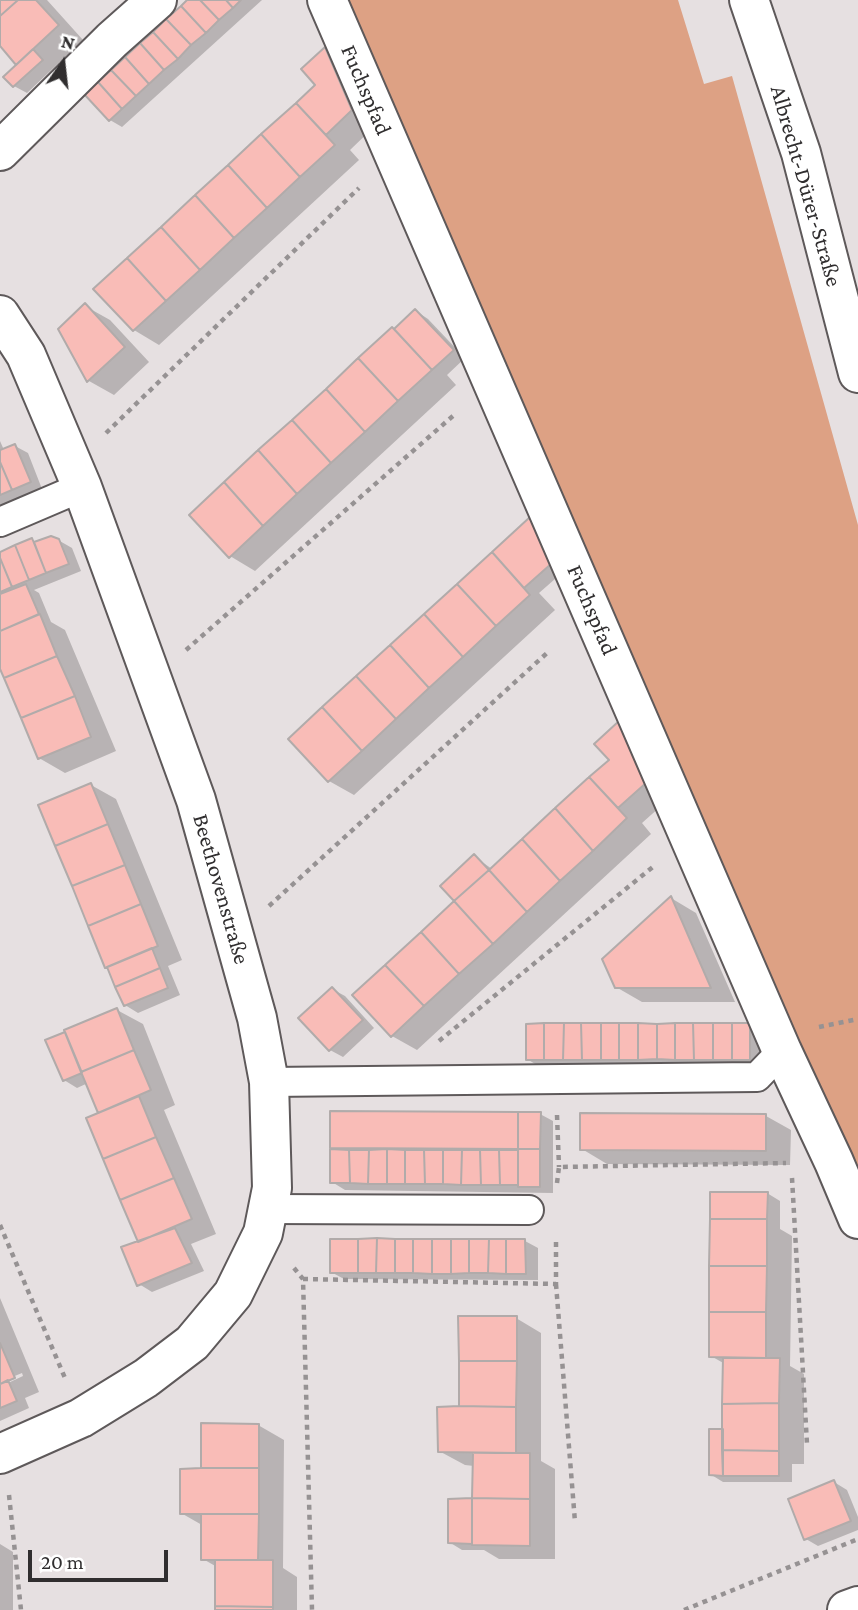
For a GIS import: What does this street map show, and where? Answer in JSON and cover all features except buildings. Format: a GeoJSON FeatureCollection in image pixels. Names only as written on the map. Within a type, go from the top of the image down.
{"type":"FeatureCollection","features":[{"type":"Feature","properties":{"kind":"street"},"geometry":{"type":"LineString","coordinates":[[0,151],[112,40],[157,0]]}},
{"type":"Feature","properties":{"kind":"street","name":"Fuchspfad"},"geometry":{"type":"LineString","coordinates":[[327,0],[782,1051],[858,1219]]}},
{"type":"Feature","properties":{"kind":"street","name":"Albrecht-Dürer-Straße"},"geometry":{"type":"LineString","coordinates":[[748,0],[801,153],[858,373]]}},
{"type":"Feature","properties":{"kind":"street","name":"Beethovenstraße"},"geometry":{"type":"LineString","coordinates":[[0,315],[26,355],[77,476],[196,800],[257,1018],[269,1082],[272,1188],[266,1221],[233,1294],[192,1343],[146,1378],[81,1418],[2,1453]]}},
{"type":"Feature","properties":{"kind":"street"},"geometry":{"type":"LineString","coordinates":[[847,1610],[858,1606]]}},
{"type":"Feature","properties":{"kind":"lane"},"geometry":{"type":"LineString","coordinates":[[0,522],[77,476]]}},
{"type":"Feature","properties":{"kind":"lane"},"geometry":{"type":"LineString","coordinates":[[269,1082],[757,1077],[782,1051]]}},
{"type":"Feature","properties":{"kind":"lane"},"geometry":{"type":"LineString","coordinates":[[266,1221],[529,1210]]}},
{"type":"Feature","properties":{"kind":"path"},"geometry":{"type":"LineString","coordinates":[[77,476],[359,188]]}},
{"type":"Feature","properties":{"kind":"path"},"geometry":{"type":"LineString","coordinates":[[153,678],[454,415]]}},
{"type":"Feature","properties":{"kind":"path"},"geometry":{"type":"LineString","coordinates":[[235,938],[547,653]]}},
{"type":"Feature","properties":{"kind":"path"},"geometry":{"type":"LineString","coordinates":[[392,1080],[660,861]]}},
{"type":"Feature","properties":{"kind":"path"},"geometry":{"type":"LineString","coordinates":[[556,1078],[559,1167]]}},
{"type":"Feature","properties":{"kind":"path"},"geometry":{"type":"LineString","coordinates":[[792,1177],[807,1444]]}},
{"type":"Feature","properties":{"kind":"path"},"geometry":{"type":"LineString","coordinates":[[266,1221],[303,1279],[312,1610]]}},
{"type":"Feature","properties":{"kind":"path"},"geometry":{"type":"LineString","coordinates":[[0,1225],[81,1418]]}},
{"type":"Feature","properties":{"kind":"path"},"geometry":{"type":"LineString","coordinates":[[556,1284],[575,1522]]}},
{"type":"Feature","properties":{"kind":"path"},"geometry":{"type":"LineString","coordinates":[[2,1453],[21,1610]]}},
{"type":"Feature","properties":{"kind":"path"},"geometry":{"type":"LineString","coordinates":[[684,1610],[858,1539]]}},
{"type":"Feature","properties":{"kind":"shaded area"},"geometry":{"type":"Polygon","coordinates":[[[346,0],[678,0],[704,84],[732,76],[858,525],[858,1189],[346,0]]]}}]}
